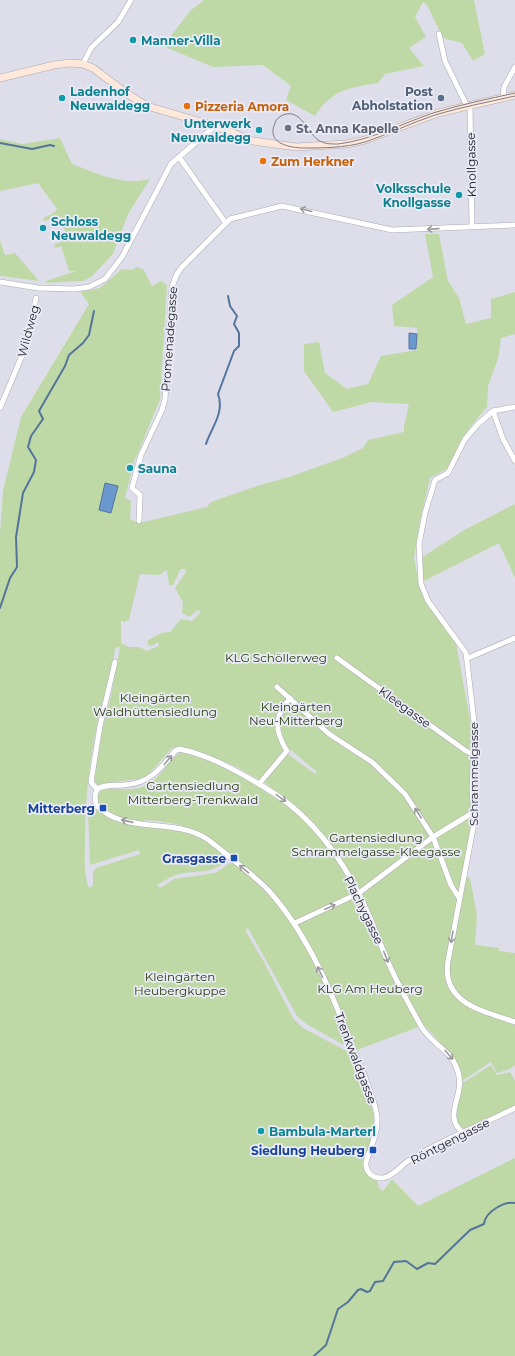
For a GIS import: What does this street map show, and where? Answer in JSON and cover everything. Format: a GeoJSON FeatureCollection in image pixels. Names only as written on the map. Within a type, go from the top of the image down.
{"type":"FeatureCollection","features":[{"type":"Feature","properties":{"kind":"main road"},"geometry":{"type":"LineString","coordinates":[[0,78],[54,65],[70,63],[83,64],[96,70],[143,104],[215,126],[257,142],[296,147],[324,146],[365,140],[438,113],[515,95]]}},
{"type":"Feature","properties":{"kind":"street"},"geometry":{"type":"LineString","coordinates":[[83,64],[91,48],[118,22],[131,0]]}},
{"type":"Feature","properties":{"kind":"street"},"geometry":{"type":"LineString","coordinates":[[439,34],[445,60],[468,105]]}},
{"type":"Feature","properties":{"kind":"street"},"geometry":{"type":"LineString","coordinates":[[503,98],[504,87],[515,67]]}},
{"type":"Feature","properties":{"kind":"street","name":"Knollgasse"},"geometry":{"type":"LineString","coordinates":[[468,105],[472,226]]}},
{"type":"Feature","properties":{"kind":"street"},"geometry":{"type":"LineString","coordinates":[[0,282],[38,288],[74,288],[89,286],[105,279],[116,266],[168,170],[179,157],[215,126]]}},
{"type":"Feature","properties":{"kind":"street"},"geometry":{"type":"LineString","coordinates":[[179,157],[225,222]]}},
{"type":"Feature","properties":{"kind":"street","name":"Promenadegasse"},"geometry":{"type":"LineString","coordinates":[[139,521],[140,495],[132,488],[141,455],[162,410],[165,399],[172,286],[182,267],[225,222],[240,215],[288,206],[392,230],[515,225]]}},
{"type":"Feature","properties":{"kind":"street","name":"Wildweg"},"geometry":{"type":"LineString","coordinates":[[0,408],[26,346],[36,298]]}},
{"type":"Feature","properties":{"kind":"street"},"geometry":{"type":"LineString","coordinates":[[515,407],[493,411],[503,438],[515,461]]}},
{"type":"Feature","properties":{"kind":"street","name":"Schrammelgasse"},"geometry":{"type":"LineString","coordinates":[[493,411],[478,424],[468,436],[448,473],[437,478],[433,482],[419,544],[420,578],[425,596],[458,640],[468,658],[475,730],[472,790],[474,826],[447,965],[450,985],[455,995],[463,1002],[515,1022]]}},
{"type":"Feature","properties":{"kind":"street"},"geometry":{"type":"LineString","coordinates":[[468,658],[515,638]]}},
{"type":"Feature","properties":{"kind":"street","name":"Kleegasse"},"geometry":{"type":"LineString","coordinates":[[337,658],[466,751],[473,754]]}},
{"type":"Feature","properties":{"kind":"street"},"geometry":{"type":"LineString","coordinates":[[97,789],[91,782],[100,726],[115,662]]}},
{"type":"Feature","properties":{"kind":"street"},"geometry":{"type":"LineString","coordinates":[[277,687],[329,734],[372,762],[405,794],[433,837],[451,885],[459,898]]}},
{"type":"Feature","properties":{"kind":"street"},"geometry":{"type":"LineString","coordinates":[[259,784],[287,751],[281,741],[277,724],[279,714],[290,698]]}},
{"type":"Feature","properties":{"kind":"street","name":"Plachygasse"},"geometry":{"type":"LineString","coordinates":[[97,789],[102,786],[126,785],[143,782],[152,777],[175,751],[179,749],[226,765],[259,784],[289,804],[329,847],[359,893],[389,965],[421,1027],[449,1055],[456,1067],[461,1084],[452,1118],[454,1124],[463,1133]]}},
{"type":"Feature","properties":{"kind":"street","name":"Trenkwaldgasse"},"geometry":{"type":"LineString","coordinates":[[97,789],[95,796],[96,805],[118,819],[127,822],[165,825],[189,830],[207,839],[268,889],[295,923],[332,996],[352,1044],[376,1109],[377,1123],[366,1162],[366,1169],[370,1174],[378,1178],[388,1177]]}},
{"type":"Feature","properties":{"kind":"street"},"geometry":{"type":"LineString","coordinates":[[295,923],[359,893],[433,837],[474,812]]}},
{"type":"Feature","properties":{"kind":"street","name":"Röntgengasse"},"geometry":{"type":"LineString","coordinates":[[388,1177],[416,1157],[515,1108]]}},
{"type":"Feature","properties":{"kind":"green space"},"geometry":{"type":"Polygon","coordinates":[[[204,0],[474,0],[485,54],[473,61],[462,43],[443,38],[427,5],[423,2],[415,17],[426,37],[409,48],[424,66],[385,74],[378,83],[358,86],[342,91],[328,100],[315,116],[286,100],[291,86],[263,65],[213,67],[163,46],[190,11],[204,0]]]}},
{"type":"Feature","properties":{"kind":"green space"},"geometry":{"type":"Polygon","coordinates":[[[60,138],[72,164],[101,175],[120,180],[140,181],[150,179],[128,214],[113,254],[91,277],[83,281],[46,283],[46,281],[76,271],[69,271],[61,246],[55,248],[54,245],[60,242],[59,234],[65,231],[62,223],[56,225],[51,219],[44,221],[43,218],[54,213],[57,209],[38,183],[0,191],[0,139],[22,144],[60,138]]]}},
{"type":"Feature","properties":{"kind":"green space"},"geometry":{"type":"Polygon","coordinates":[[[425,234],[439,234],[448,281],[459,298],[466,324],[491,318],[491,299],[515,292],[515,334],[501,338],[498,359],[488,386],[487,407],[471,426],[459,444],[448,468],[430,478],[420,521],[414,558],[418,579],[424,597],[456,643],[471,725],[470,799],[473,819],[462,876],[470,878],[477,916],[475,945],[499,948],[499,951],[515,953],[515,1065],[510,1069],[497,1073],[491,1062],[462,1081],[460,1072],[452,1057],[424,1025],[357,1050],[353,1039],[342,1044],[308,1025],[297,1016],[248,928],[245,930],[264,962],[293,1018],[303,1028],[354,1055],[375,1116],[374,1131],[363,1167],[369,1175],[377,1180],[379,1188],[383,1191],[392,1179],[418,1206],[515,1158],[515,1356],[0,1356],[0,534],[3,491],[21,417],[89,304],[80,292],[100,288],[122,269],[133,270],[136,267],[143,269],[152,286],[161,281],[167,285],[160,400],[134,462],[125,498],[131,501],[130,519],[139,523],[207,507],[211,502],[345,457],[363,448],[368,440],[404,432],[409,404],[372,402],[333,412],[304,371],[304,344],[319,342],[325,373],[347,389],[368,384],[381,356],[417,350],[417,328],[394,326],[392,305],[433,277],[425,234]],[[181,569],[173,585],[169,585],[167,570],[159,575],[140,574],[129,620],[124,622],[121,620],[121,643],[129,647],[139,647],[147,651],[159,646],[158,642],[152,646],[148,645],[148,640],[161,633],[170,632],[181,619],[192,621],[201,612],[198,610],[189,617],[182,613],[183,602],[175,588],[186,572],[185,569],[181,569]],[[120,647],[115,648],[112,667],[97,725],[88,782],[85,870],[89,888],[93,886],[93,872],[96,868],[140,854],[139,850],[90,865],[88,811],[99,805],[96,796],[102,790],[133,789],[146,785],[153,781],[181,752],[218,765],[275,798],[279,795],[264,782],[286,755],[289,755],[315,774],[317,772],[286,746],[261,780],[237,767],[208,755],[178,747],[172,748],[149,774],[138,779],[94,785],[99,743],[111,696],[120,647]],[[330,730],[325,733],[347,750],[352,747],[330,730]],[[144,820],[143,825],[184,831],[202,838],[228,859],[216,868],[210,870],[183,873],[168,878],[157,885],[160,888],[174,879],[215,873],[232,862],[234,858],[202,834],[183,826],[159,821],[144,820]]]}},
{"type":"Feature","properties":{"kind":"green space"},"geometry":{"type":"Polygon","coordinates":[[[0,240],[5,255],[15,253],[39,281],[0,276],[0,240]]]}},
{"type":"Feature","properties":{"kind":"green space"},"geometry":{"type":"Polygon","coordinates":[[[515,504],[515,578],[499,543],[424,581],[420,571],[421,558],[464,530],[515,504]]]}},
{"type":"Feature","properties":{"kind":"green space"},"geometry":{"type":"Polygon","coordinates":[[[491,1065],[497,1075],[510,1072],[515,1081],[515,1106],[464,1129],[459,1125],[456,1114],[463,1083],[491,1065]]]}},
{"type":"Feature","properties":{"kind":"water"},"geometry":{"type":"Polygon","coordinates":[[[409,333],[417,334],[416,349],[409,349],[409,333]]]}},
{"type":"Feature","properties":{"kind":"water"},"geometry":{"type":"Polygon","coordinates":[[[105,483],[118,486],[111,513],[99,510],[105,483]]]}},
{"type":"Feature","properties":{"kind":"waterway"},"geometry":{"type":"LineString","coordinates":[[0,143],[32,149],[50,145],[54,146]]}},
{"type":"Feature","properties":{"kind":"waterway"},"geometry":{"type":"LineString","coordinates":[[206,444],[219,414],[220,401],[218,394],[234,351],[239,346],[239,333],[234,324],[237,316],[230,306],[228,296]]}},
{"type":"Feature","properties":{"kind":"waterway"},"geometry":{"type":"LineString","coordinates":[[0,608],[10,578],[17,567],[16,537],[23,493],[34,472],[36,460],[28,447],[31,436],[43,419],[39,411],[65,366],[69,355],[83,343],[89,335],[94,311]]}},
{"type":"Feature","properties":{"kind":"waterway"},"geometry":{"type":"LineString","coordinates":[[314,1356],[326,1345],[338,1309],[348,1302],[358,1290],[361,1289],[367,1292],[370,1291],[375,1282],[383,1281],[394,1262],[406,1261],[417,1269],[428,1263],[435,1264],[470,1230],[484,1224],[488,1215],[496,1208],[506,1204],[515,1203]]}},
{"type":"Feature","properties":{"kind":"tram line"},"geometry":{"type":"LineString","coordinates":[[515,93],[433,113],[374,135],[350,142],[332,144],[320,141],[299,118],[295,115],[289,114],[283,115],[277,119],[275,122],[273,135],[280,143],[301,148],[341,147],[374,139],[435,115],[515,96]]}},
{"type":"Feature","properties":{"kind":"place","name":"Manner-Villa"},"geometry":{"type":"Point","coordinates":[133,40]}},
{"type":"Feature","properties":{"kind":"place","name":"Ladenhof Neuwaldegg"},"geometry":{"type":"Point","coordinates":[62,98]}},
{"type":"Feature","properties":{"kind":"place","name":"Post Abholstation"},"geometry":{"type":"Point","coordinates":[441,98]}},
{"type":"Feature","properties":{"kind":"place","name":"Pizzeria Amora"},"geometry":{"type":"Point","coordinates":[187,106]}},
{"type":"Feature","properties":{"kind":"place","name":"St. Anna Kapelle"},"geometry":{"type":"Point","coordinates":[288,128]}},
{"type":"Feature","properties":{"kind":"place","name":"Unterwerk Neuwaldegg"},"geometry":{"type":"Point","coordinates":[259,130]}},
{"type":"Feature","properties":{"kind":"place","name":"Zum Herkner"},"geometry":{"type":"Point","coordinates":[263,161]}},
{"type":"Feature","properties":{"kind":"place","name":"Volksschule Knollgasse"},"geometry":{"type":"Point","coordinates":[459,195]}},
{"type":"Feature","properties":{"kind":"place","name":"Schloss Neuwaldegg"},"geometry":{"type":"Point","coordinates":[43,228]}},
{"type":"Feature","properties":{"kind":"place","name":"Sauna"},"geometry":{"type":"Point","coordinates":[130,468]}},
{"type":"Feature","properties":{"kind":"place","name":"Mitterberg"},"geometry":{"type":"Point","coordinates":[103,808]}},
{"type":"Feature","properties":{"kind":"place","name":"Grasgasse"},"geometry":{"type":"Point","coordinates":[234,858]}},
{"type":"Feature","properties":{"kind":"place","name":"Bambula-Marterl"},"geometry":{"type":"Point","coordinates":[261,1131]}},
{"type":"Feature","properties":{"kind":"place","name":"Siedlung Heuberg"},"geometry":{"type":"Point","coordinates":[373,1150]}},
{"type":"Feature","properties":{"kind":"park label","name":"KLG Schöllerweg"},"geometry":{"type":"Point","coordinates":[276,657]}},
{"type":"Feature","properties":{"kind":"park label","name":"Kleingärten Waldhüttensiedlung"},"geometry":{"type":"Point","coordinates":[155,704]}},
{"type":"Feature","properties":{"kind":"park label","name":"Kleingärten Neu-Mitterberg"},"geometry":{"type":"Point","coordinates":[296,713]}},
{"type":"Feature","properties":{"kind":"park label","name":"Gartensiedlung Mitterberg-Trenkwald"},"geometry":{"type":"Point","coordinates":[193,792]}},
{"type":"Feature","properties":{"kind":"park label","name":"Gartensiedlung Schrammelgasse-Kleegasse"},"geometry":{"type":"Point","coordinates":[376,844]}},
{"type":"Feature","properties":{"kind":"park label","name":"Kleingärten Heubergkuppe"},"geometry":{"type":"Point","coordinates":[180,983]}},
{"type":"Feature","properties":{"kind":"park label","name":"KLG Am Heuberg"},"geometry":{"type":"Point","coordinates":[370,988]}}]}
